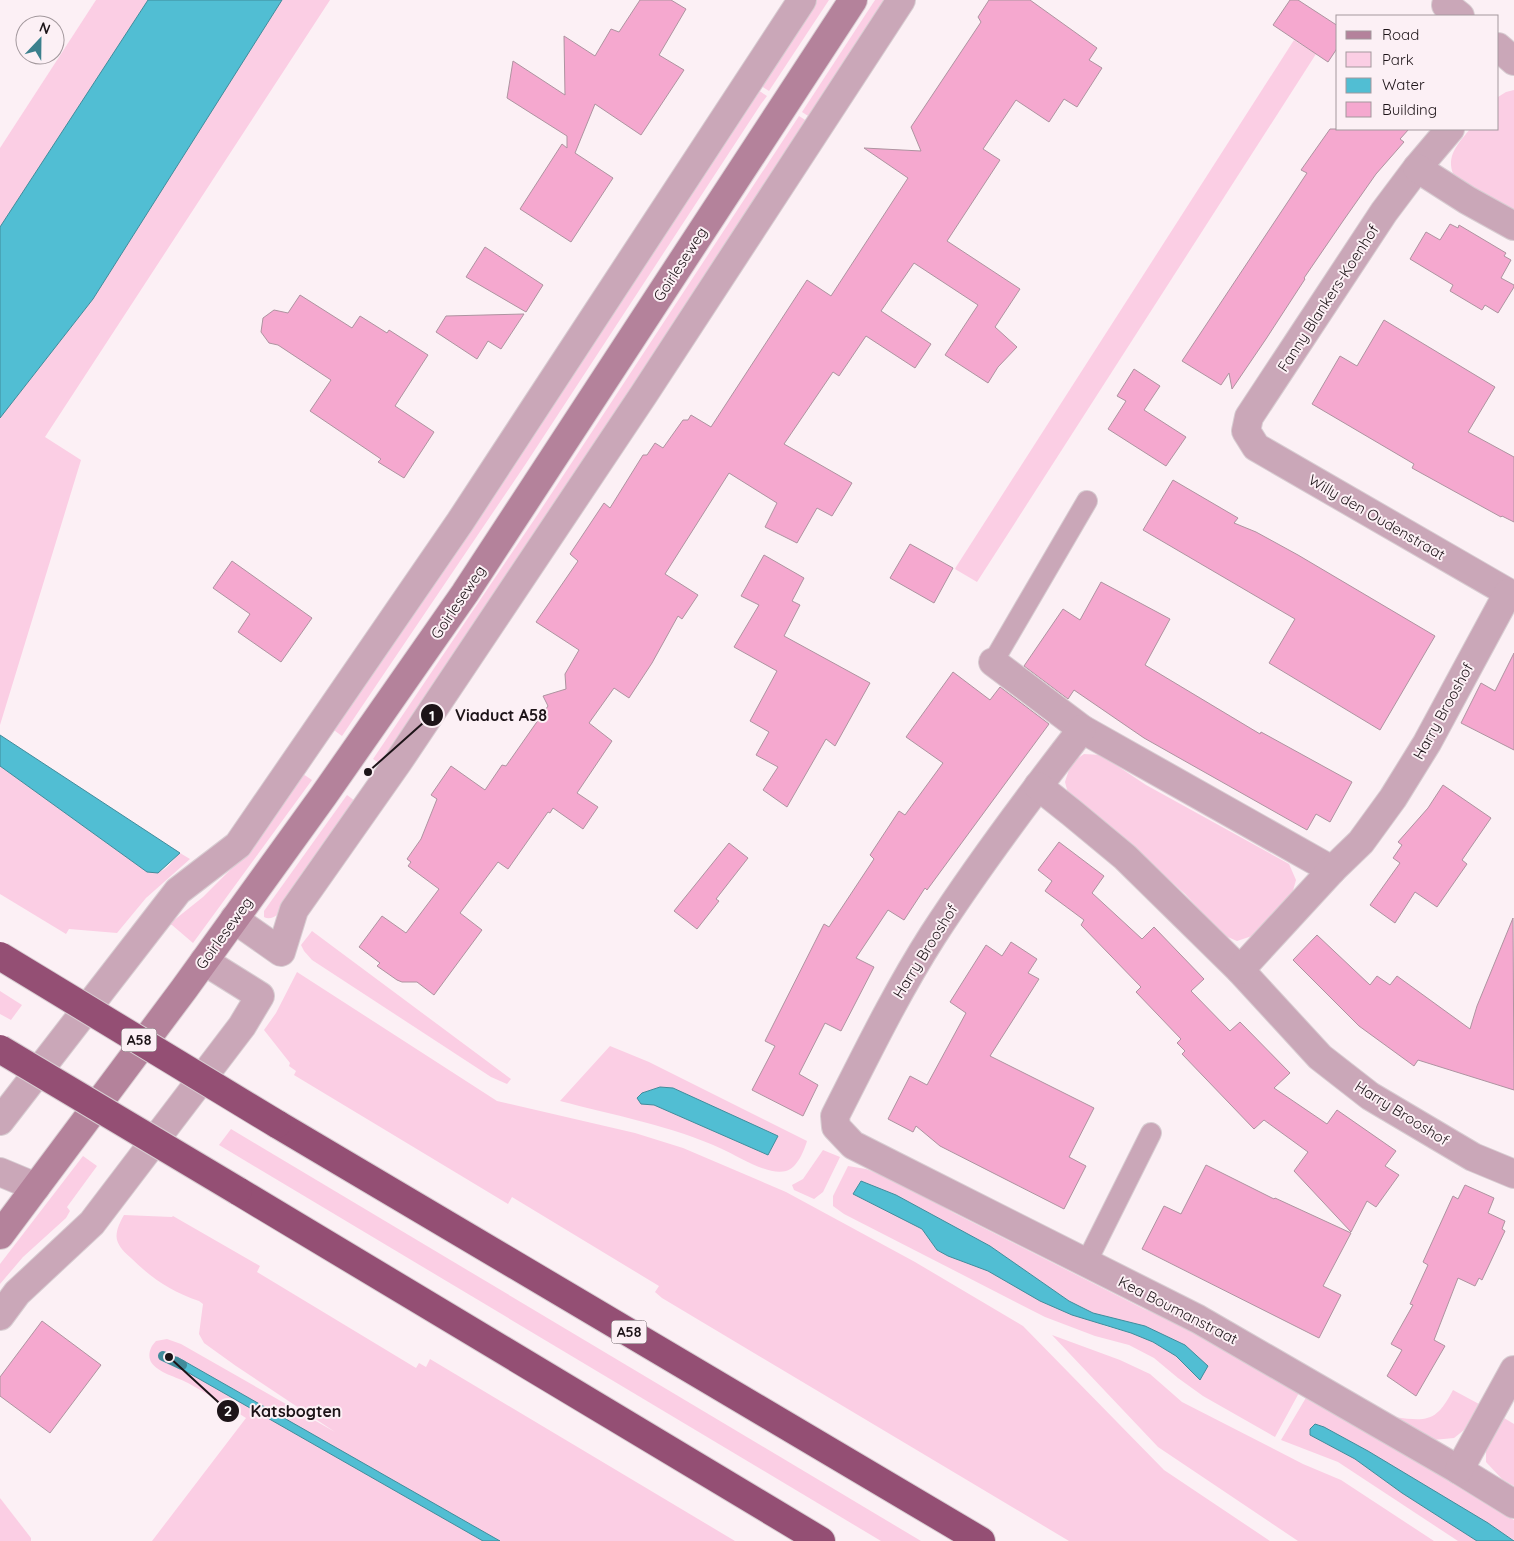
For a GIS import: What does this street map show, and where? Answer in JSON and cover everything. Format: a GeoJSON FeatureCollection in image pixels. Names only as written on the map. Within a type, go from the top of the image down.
{"type":"FeatureCollection","features":[{"type":"Feature","properties":{"kind":"highway","name":"A58"},"geometry":{"type":"LineString","coordinates":[[0,956],[277,1124],[981,1541]]}},
{"type":"Feature","properties":{"kind":"highway"},"geometry":{"type":"LineString","coordinates":[[0,1049],[821,1541]]}},
{"type":"Feature","properties":{"kind":"street"},"geometry":{"type":"LineString","coordinates":[[0,1121],[178,891],[238,845],[460,522],[802,0]]}},
{"type":"Feature","properties":{"kind":"street","name":"Goirleseweg"},"geometry":{"type":"LineString","coordinates":[[0,1235],[324,796],[465,593],[853,0]]}},
{"type":"Feature","properties":{"kind":"street"},"geometry":{"type":"LineString","coordinates":[[234,919],[281,952],[294,910],[398,762],[633,410],[901,0]]}},
{"type":"Feature","properties":{"kind":"street","name":"Fanny Blankers-Koenhof"},"geometry":{"type":"LineString","coordinates":[[1246,431],[1249,417],[1384,212],[1417,168],[1449,130]]}},
{"type":"Feature","properties":{"kind":"street"},"geometry":{"type":"LineString","coordinates":[[1417,168],[1467,200],[1514,226]]}},
{"type":"Feature","properties":{"kind":"street","name":"Willy den Oudenstraat"},"geometry":{"type":"LineString","coordinates":[[1246,431],[1256,447],[1511,594]]}},
{"type":"Feature","properties":{"kind":"street","name":"Harry Brooshof"},"geometry":{"type":"LineString","coordinates":[[1240,970],[1332,870],[1361,842],[1393,798],[1427,743],[1511,594]]}},
{"type":"Feature","properties":{"kind":"street"},"geometry":{"type":"LineString","coordinates":[[993,662],[1082,729],[1332,870]]}},
{"type":"Feature","properties":{"kind":"street","name":"Harry Brooshof"},"geometry":{"type":"LineString","coordinates":[[836,1127],[835,1116],[889,1010],[932,937],[985,858],[1082,729]]}},
{"type":"Feature","properties":{"kind":"street","name":"Harry Brooshof"},"geometry":{"type":"LineString","coordinates":[[1038,786],[1125,858],[1240,970],[1320,1057],[1370,1096],[1473,1157],[1514,1174]]}},
{"type":"Feature","properties":{"kind":"street"},"geometry":{"type":"LineString","coordinates":[[0,1316],[17,1294],[92,1223],[242,1026],[260,996],[204,961]]}},
{"type":"Feature","properties":{"kind":"street","name":"Kea Boumanstraat"},"geometry":{"type":"LineString","coordinates":[[836,1127],[853,1145],[1198,1319],[1459,1470],[1514,1504]]}},
{"type":"Feature","properties":{"kind":"street"},"geometry":{"type":"LineString","coordinates":[[0,1172],[36,1186]]}},
{"type":"Feature","properties":{"kind":"street"},"geometry":{"type":"LineString","coordinates":[[1459,1470],[1514,1370]]}},
{"type":"Feature","properties":{"kind":"lane"},"geometry":{"type":"LineString","coordinates":[[993,662],[1087,501]]}},
{"type":"Feature","properties":{"kind":"lane"},"geometry":{"type":"LineString","coordinates":[[1086,1263],[1151,1133]]}},
{"type":"Feature","properties":{"kind":"green space"},"geometry":{"type":"Polygon","coordinates":[[[96,0],[148,0],[0,227],[0,148],[54,65],[65,65],[65,48],[96,0]]]}},
{"type":"Feature","properties":{"kind":"green space"},"geometry":{"type":"Polygon","coordinates":[[[282,0],[330,0],[45,437],[81,460],[0,725],[0,418],[93,299],[282,0]]]}},
{"type":"Feature","properties":{"kind":"green space"},"geometry":{"type":"Polygon","coordinates":[[[812,0],[829,0],[769,91],[758,84],[812,0]]]}},
{"type":"Feature","properties":{"kind":"green space"},"geometry":{"type":"Polygon","coordinates":[[[875,0],[891,0],[813,119],[802,112],[875,0]]]}},
{"type":"Feature","properties":{"kind":"green space"},"geometry":{"type":"Polygon","coordinates":[[[1294,40],[1316,54],[977,582],[955,569],[956,567],[1294,40]]]}},
{"type":"Feature","properties":{"kind":"green space"},"geometry":{"type":"Polygon","coordinates":[[[755,88],[767,96],[525,465],[342,736],[331,728],[755,88]]]}},
{"type":"Feature","properties":{"kind":"green space"},"geometry":{"type":"Polygon","coordinates":[[[1514,90],[1514,212],[1454,176],[1451,162],[1454,151],[1469,130],[1499,130],[1499,96],[1514,90]]]}},
{"type":"Feature","properties":{"kind":"green space"},"geometry":{"type":"Polygon","coordinates":[[[799,116],[810,123],[385,767],[373,759],[538,514],[799,116]]]}},
{"type":"Feature","properties":{"kind":"green space"},"geometry":{"type":"Polygon","coordinates":[[[1084,754],[1101,755],[1146,785],[1289,864],[1296,880],[1291,898],[1252,936],[1237,941],[1223,935],[1185,894],[1114,831],[1069,797],[1065,782],[1071,763],[1084,754]]]}},
{"type":"Feature","properties":{"kind":"green space"},"geometry":{"type":"Polygon","coordinates":[[[0,766],[147,870],[153,872],[162,871],[180,853],[190,859],[146,898],[117,933],[69,929],[66,934],[0,894],[0,766]]]}},
{"type":"Feature","properties":{"kind":"green space"},"geometry":{"type":"Polygon","coordinates":[[[300,772],[312,780],[193,943],[172,925],[168,925],[203,897],[232,868],[300,772]]]}},
{"type":"Feature","properties":{"kind":"green space"},"geometry":{"type":"Polygon","coordinates":[[[347,795],[359,804],[279,914],[270,918],[264,917],[264,911],[347,795]]]}},
{"type":"Feature","properties":{"kind":"green space"},"geometry":{"type":"Polygon","coordinates":[[[312,931],[511,1079],[507,1084],[491,1077],[312,960],[301,945],[312,931]]]}},
{"type":"Feature","properties":{"kind":"green space"},"geometry":{"type":"Polygon","coordinates":[[[297,972],[497,1101],[635,1133],[683,1148],[786,1192],[915,1262],[1023,1326],[1164,1470],[1270,1541],[1069,1541],[662,1298],[655,1292],[659,1286],[512,1197],[508,1204],[279,1066],[294,1075],[296,1071],[289,1066],[290,1063],[264,1030],[276,1013],[297,972]]]}},
{"type":"Feature","properties":{"kind":"green space"},"geometry":{"type":"Polygon","coordinates":[[[0,991],[22,1005],[11,1020],[0,1014],[0,991]]]}},
{"type":"Feature","properties":{"kind":"green space"},"geometry":{"type":"Polygon","coordinates":[[[610,1046],[649,1062],[807,1141],[802,1154],[794,1166],[786,1171],[771,1171],[683,1134],[560,1101],[610,1046]],[[660,1087],[642,1093],[654,1105],[768,1155],[778,1136],[673,1088],[660,1087]]]}},
{"type":"Feature","properties":{"kind":"green space"},"geometry":{"type":"Polygon","coordinates":[[[231,1129],[921,1541],[881,1541],[219,1145],[231,1129]]]}},
{"type":"Feature","properties":{"kind":"green space"},"geometry":{"type":"Polygon","coordinates":[[[823,1150],[840,1157],[823,1192],[814,1199],[794,1190],[792,1185],[803,1179],[823,1150]]]}},
{"type":"Feature","properties":{"kind":"green space"},"geometry":{"type":"Polygon","coordinates":[[[83,1156],[97,1166],[67,1207],[70,1211],[66,1218],[23,1257],[0,1284],[0,1264],[83,1156]]]}},
{"type":"Feature","properties":{"kind":"green space"},"geometry":{"type":"Polygon","coordinates":[[[848,1166],[866,1169],[899,1182],[956,1214],[1144,1309],[1193,1329],[1300,1391],[1275,1437],[1203,1396],[1154,1358],[1129,1345],[1095,1336],[1045,1317],[844,1214],[833,1206],[833,1196],[848,1166]],[[860,1181],[854,1194],[922,1229],[937,1250],[988,1271],[1105,1326],[1131,1333],[1153,1342],[1175,1355],[1145,1326],[1093,1313],[1069,1301],[990,1246],[896,1195],[860,1181]]]}},
{"type":"Feature","properties":{"kind":"green space"},"geometry":{"type":"Polygon","coordinates":[[[124,1215],[173,1216],[260,1266],[257,1272],[416,1368],[419,1363],[426,1367],[430,1359],[735,1541],[500,1541],[177,1357],[173,1364],[483,1541],[152,1541],[246,1418],[195,1387],[154,1366],[150,1359],[150,1353],[156,1341],[167,1339],[181,1344],[335,1432],[204,1343],[199,1334],[203,1304],[171,1289],[154,1278],[119,1245],[117,1234],[124,1215]]]}},
{"type":"Feature","properties":{"kind":"green space"},"geometry":{"type":"Polygon","coordinates":[[[1052,1335],[1120,1360],[1150,1374],[1182,1402],[1303,1464],[1341,1480],[1434,1541],[1298,1541],[1158,1447],[1052,1335]]]}},
{"type":"Feature","properties":{"kind":"green space"},"geometry":{"type":"Polygon","coordinates":[[[1453,1390],[1479,1404],[1464,1430],[1454,1438],[1433,1440],[1395,1417],[1424,1419],[1430,1417],[1442,1408],[1453,1390]]]}},
{"type":"Feature","properties":{"kind":"green space"},"geometry":{"type":"Polygon","coordinates":[[[1307,1396],[1403,1451],[1514,1520],[1514,1540],[1368,1451],[1324,1427],[1310,1435],[1355,1459],[1402,1493],[1477,1541],[1458,1541],[1338,1462],[1281,1440],[1307,1396]]]}},
{"type":"Feature","properties":{"kind":"green space"},"geometry":{"type":"Polygon","coordinates":[[[1504,1418],[1514,1424],[1514,1486],[1502,1479],[1486,1462],[1486,1446],[1504,1418]]]}},
{"type":"Feature","properties":{"kind":"green space"},"geometry":{"type":"Polygon","coordinates":[[[0,1498],[31,1538],[31,1541],[0,1541],[0,1498]]]}},
{"type":"Feature","properties":{"kind":"water"},"geometry":{"type":"Polygon","coordinates":[[[148,0],[282,0],[93,299],[0,418],[0,227],[148,0]]]}},
{"type":"Feature","properties":{"kind":"water"},"geometry":{"type":"Polygon","coordinates":[[[0,735],[180,853],[158,873],[147,872],[0,766],[0,735]]]}},
{"type":"Feature","properties":{"kind":"water"},"geometry":{"type":"Polygon","coordinates":[[[660,1087],[673,1088],[778,1136],[768,1155],[654,1105],[641,1104],[637,1098],[642,1093],[660,1087]]]}},
{"type":"Feature","properties":{"kind":"water"},"geometry":{"type":"Polygon","coordinates":[[[861,1181],[896,1195],[990,1246],[1069,1301],[1093,1313],[1145,1326],[1185,1345],[1208,1366],[1200,1380],[1176,1356],[1153,1342],[1131,1333],[1072,1315],[1040,1301],[988,1271],[948,1256],[937,1250],[922,1229],[853,1194],[861,1181]]]}},
{"type":"Feature","properties":{"kind":"water"},"geometry":{"type":"Polygon","coordinates":[[[177,1357],[500,1541],[483,1541],[173,1364],[172,1359],[177,1357]]]}},
{"type":"Feature","properties":{"kind":"water"},"geometry":{"type":"Polygon","coordinates":[[[1315,1424],[1368,1451],[1488,1523],[1514,1541],[1477,1541],[1402,1493],[1355,1459],[1310,1435],[1310,1429],[1315,1424]]]}},
{"type":"Feature","properties":{"kind":"building"},"geometry":{"type":"Polygon","coordinates":[[[640,0],[671,0],[686,9],[659,55],[684,70],[641,135],[595,104],[575,153],[613,178],[571,242],[520,209],[562,144],[567,148],[567,136],[507,98],[513,61],[565,95],[564,36],[595,56],[611,29],[619,32],[640,0]]]}},
{"type":"Feature","properties":{"kind":"building"},"geometry":{"type":"Polygon","coordinates":[[[989,0],[1030,0],[1097,48],[1089,60],[1102,68],[1077,107],[1064,99],[1049,122],[1016,100],[983,149],[1000,160],[947,241],[1020,289],[995,327],[1017,347],[998,367],[988,383],[945,355],[978,305],[914,263],[881,311],[931,344],[915,368],[866,336],[839,376],[833,372],[784,444],[852,483],[832,516],[817,508],[797,543],[765,527],[777,503],[729,473],[665,574],[698,595],[682,619],[678,616],[652,663],[629,698],[614,688],[589,723],[612,741],[577,793],[598,807],[583,829],[553,808],[550,813],[548,812],[508,869],[498,862],[460,913],[482,930],[434,995],[417,982],[397,980],[377,966],[380,963],[359,947],[382,916],[406,933],[439,889],[408,866],[411,862],[407,859],[421,839],[437,799],[431,795],[451,766],[485,790],[502,765],[506,766],[548,706],[543,696],[566,689],[565,674],[579,650],[536,622],[578,561],[570,554],[604,503],[610,508],[643,455],[647,455],[655,443],[663,448],[683,420],[688,420],[691,415],[711,427],[807,280],[831,296],[908,178],[864,148],[921,151],[911,127],[981,22],[978,17],[989,0]]]}},
{"type":"Feature","properties":{"kind":"building"},"geometry":{"type":"Polygon","coordinates":[[[1290,0],[1298,0],[1336,25],[1336,50],[1328,62],[1273,25],[1290,0]]]}},
{"type":"Feature","properties":{"kind":"building"},"geometry":{"type":"Polygon","coordinates":[[[1330,129],[1408,130],[1400,139],[1404,142],[1376,174],[1343,221],[1232,389],[1229,373],[1221,385],[1182,361],[1307,173],[1301,170],[1330,129]]]}},
{"type":"Feature","properties":{"kind":"building"},"geometry":{"type":"Polygon","coordinates":[[[1450,224],[1458,228],[1459,225],[1506,253],[1504,256],[1511,260],[1501,278],[1514,285],[1514,287],[1498,313],[1485,305],[1482,310],[1450,291],[1453,285],[1410,259],[1426,232],[1440,240],[1450,224]]]}},
{"type":"Feature","properties":{"kind":"building"},"geometry":{"type":"Polygon","coordinates":[[[485,247],[543,285],[526,312],[466,277],[485,247]]]}},
{"type":"Feature","properties":{"kind":"building"},"geometry":{"type":"Polygon","coordinates":[[[300,295],[352,328],[360,316],[387,333],[389,330],[428,355],[395,406],[434,432],[404,478],[378,462],[381,459],[310,411],[331,380],[278,345],[269,343],[261,332],[263,318],[274,310],[288,313],[300,295]]]}},
{"type":"Feature","properties":{"kind":"building"},"geometry":{"type":"Polygon","coordinates":[[[524,314],[501,349],[488,341],[477,359],[436,332],[446,316],[524,314]]]}},
{"type":"Feature","properties":{"kind":"building"},"geometry":{"type":"Polygon","coordinates":[[[1384,320],[1495,387],[1468,432],[1514,457],[1514,522],[1501,517],[1412,468],[1414,464],[1312,404],[1340,356],[1357,366],[1384,320]]]}},
{"type":"Feature","properties":{"kind":"building"},"geometry":{"type":"Polygon","coordinates":[[[1134,369],[1160,386],[1144,410],[1186,437],[1166,466],[1108,429],[1126,401],[1117,396],[1134,369]]]}},
{"type":"Feature","properties":{"kind":"building"},"geometry":{"type":"Polygon","coordinates":[[[1173,480],[1238,518],[1234,523],[1256,532],[1298,555],[1435,636],[1380,730],[1269,663],[1295,619],[1143,530],[1173,480]]]}},
{"type":"Feature","properties":{"kind":"building"},"geometry":{"type":"Polygon","coordinates":[[[910,544],[953,568],[934,603],[890,578],[910,544]]]}},
{"type":"Feature","properties":{"kind":"building"},"geometry":{"type":"Polygon","coordinates":[[[764,555],[804,578],[792,601],[800,605],[784,636],[870,683],[835,746],[826,739],[787,807],[763,790],[778,767],[756,755],[769,732],[750,721],[777,671],[734,647],[759,605],[741,596],[764,555]]]}},
{"type":"Feature","properties":{"kind":"building"},"geometry":{"type":"Polygon","coordinates":[[[232,561],[312,618],[281,662],[238,632],[250,614],[213,588],[232,561]]]}},
{"type":"Feature","properties":{"kind":"building"},"geometry":{"type":"Polygon","coordinates":[[[1101,582],[1170,619],[1145,665],[1260,734],[1261,732],[1352,782],[1330,822],[1316,814],[1307,830],[1144,738],[1074,690],[1068,699],[1024,666],[1063,609],[1080,620],[1101,582]]]}},
{"type":"Feature","properties":{"kind":"building"},"geometry":{"type":"Polygon","coordinates":[[[1514,653],[1514,750],[1461,723],[1481,683],[1495,691],[1514,653]]]}},
{"type":"Feature","properties":{"kind":"building"},"geometry":{"type":"Polygon","coordinates":[[[953,672],[990,700],[1000,687],[1049,724],[927,890],[925,888],[904,920],[888,910],[856,958],[874,967],[841,1031],[825,1023],[799,1074],[818,1085],[803,1116],[752,1090],[775,1046],[765,1041],[824,924],[829,927],[874,859],[870,855],[899,811],[905,815],[943,763],[906,737],[953,672]]]}},
{"type":"Feature","properties":{"kind":"building"},"geometry":{"type":"Polygon","coordinates":[[[1443,785],[1491,818],[1462,860],[1467,864],[1437,907],[1415,892],[1395,923],[1370,905],[1400,863],[1393,858],[1402,845],[1398,842],[1428,808],[1443,785]]]}},
{"type":"Feature","properties":{"kind":"building"},"geometry":{"type":"Polygon","coordinates":[[[1059,842],[1104,876],[1092,893],[1142,939],[1154,927],[1204,979],[1191,991],[1230,1031],[1240,1022],[1290,1073],[1274,1088],[1327,1124],[1337,1110],[1396,1151],[1385,1166],[1399,1175],[1376,1207],[1367,1201],[1351,1232],[1294,1171],[1308,1152],[1264,1120],[1254,1129],[1182,1054],[1185,1051],[1177,1043],[1181,1039],[1136,992],[1141,987],[1081,925],[1084,920],[1045,891],[1052,881],[1038,870],[1059,842]]]}},
{"type":"Feature","properties":{"kind":"building"},"geometry":{"type":"Polygon","coordinates":[[[729,843],[748,858],[716,899],[719,901],[697,929],[674,911],[729,843]]]}},
{"type":"Feature","properties":{"kind":"building"},"geometry":{"type":"Polygon","coordinates":[[[1513,918],[1514,1090],[1418,1060],[1414,1066],[1359,1026],[1293,960],[1317,935],[1370,985],[1377,976],[1390,985],[1397,976],[1470,1029],[1477,1006],[1513,918]]]}},
{"type":"Feature","properties":{"kind":"building"},"geometry":{"type":"Polygon","coordinates":[[[1011,942],[1037,959],[1028,973],[1039,979],[990,1056],[1094,1108],[1069,1157],[1086,1166],[1064,1209],[940,1146],[916,1126],[913,1132],[888,1119],[910,1076],[927,1085],[966,1013],[950,1002],[986,945],[1002,956],[1011,942]]]}},
{"type":"Feature","properties":{"kind":"building"},"geometry":{"type":"Polygon","coordinates":[[[1206,1165],[1274,1199],[1351,1233],[1323,1286],[1341,1295],[1319,1338],[1142,1249],[1164,1206],[1181,1214],[1206,1165]]]}},
{"type":"Feature","properties":{"kind":"building"},"geometry":{"type":"Polygon","coordinates":[[[1465,1185],[1494,1198],[1488,1213],[1505,1221],[1502,1229],[1505,1231],[1482,1280],[1479,1278],[1475,1286],[1458,1278],[1434,1340],[1445,1346],[1416,1396],[1387,1376],[1402,1350],[1391,1344],[1413,1305],[1410,1304],[1428,1265],[1423,1262],[1453,1196],[1458,1199],[1465,1185]]]}},
{"type":"Feature","properties":{"kind":"building"},"geometry":{"type":"Polygon","coordinates":[[[42,1321],[101,1365],[50,1433],[0,1396],[0,1377],[42,1321]]]}},
{"type":"Feature","properties":{"kind":"waterway"},"geometry":{"type":"LineString","coordinates":[[163,1356],[182,1365]]}},
{"type":"Feature","properties":{"kind":"place","name":"Viaduct A58"},"geometry":{"type":"Point","coordinates":[368,772]}},
{"type":"Feature","properties":{"kind":"place","name":"Katsbogten"},"geometry":{"type":"Point","coordinates":[169,1357]}}]}
